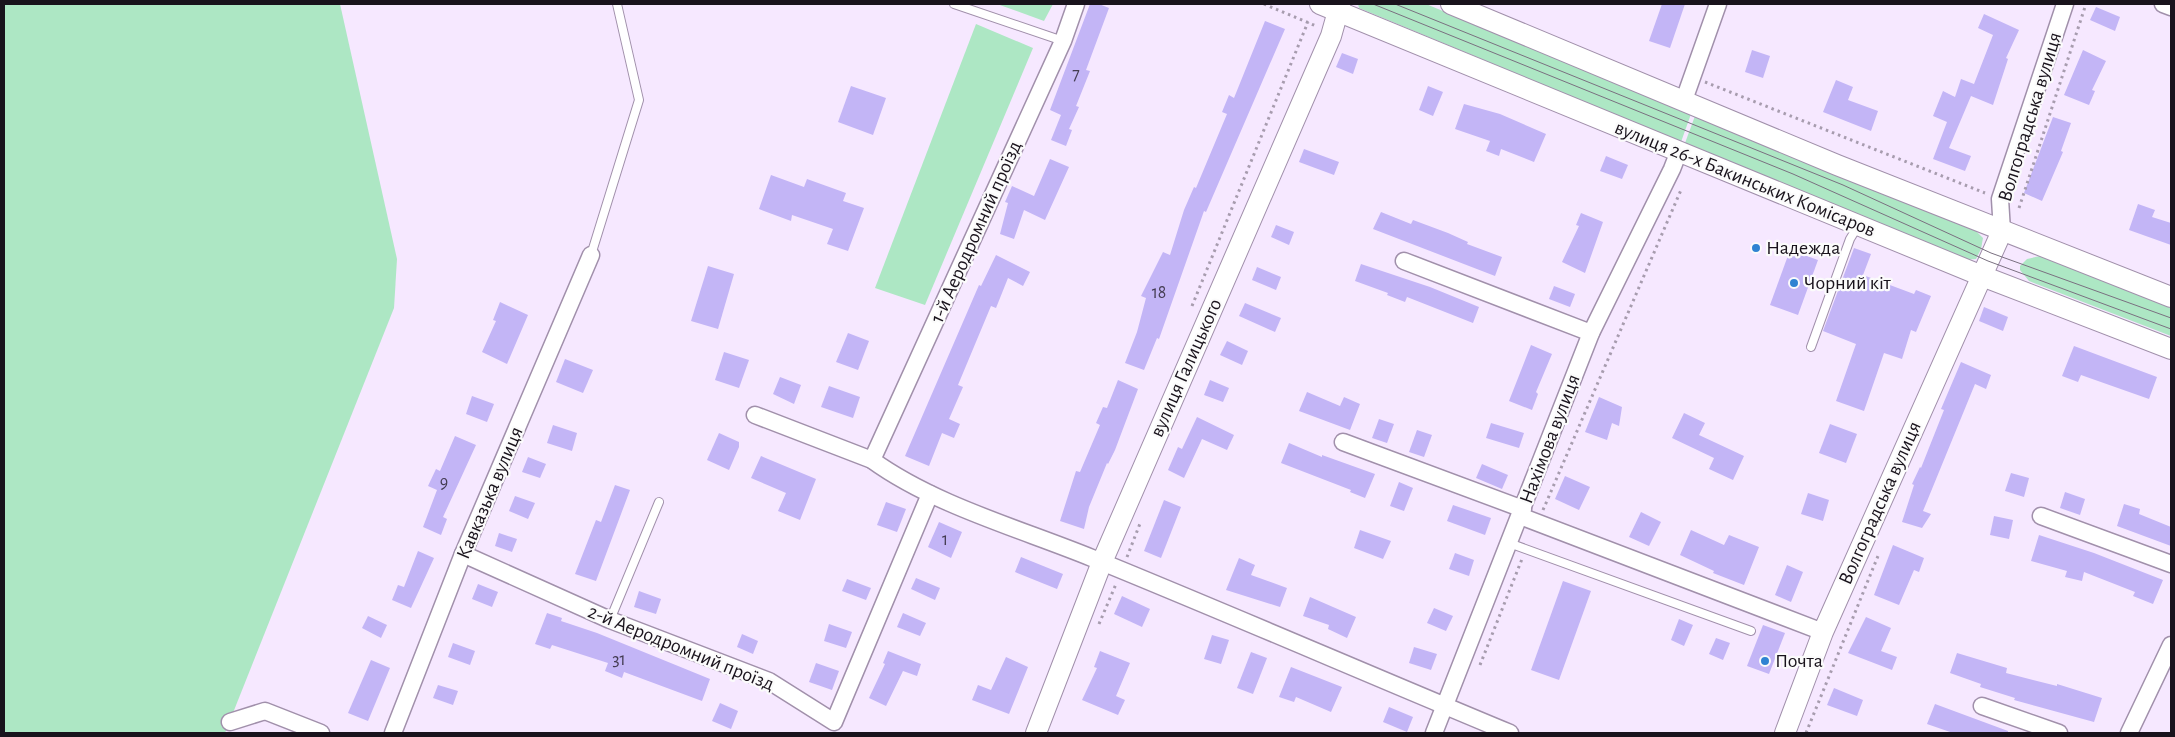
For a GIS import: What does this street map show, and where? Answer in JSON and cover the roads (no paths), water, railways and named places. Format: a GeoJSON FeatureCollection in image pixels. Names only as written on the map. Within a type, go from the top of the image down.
{"type":"FeatureCollection","features":[{"type":"Feature","properties":{"kind":"street","name":"1-й Аеродромний проїзд"},"geometry":{"type":"LineString","coordinates":[[872,460],[1063,41],[1076,4]]}},
{"type":"Feature","properties":{"kind":"street"},"geometry":{"type":"LineString","coordinates":[[1451,4],[1837,165],[2171,297]]}},
{"type":"Feature","properties":{"kind":"street"},"geometry":{"type":"LineString","coordinates":[[1684,100],[1718,4]]}},
{"type":"Feature","properties":{"kind":"street","name":"Волгоградська вулиця"},"geometry":{"type":"LineString","coordinates":[[1784,733],[1823,632],[2002,231],[2000,199],[2066,4]]}},
{"type":"Feature","properties":{"kind":"street"},"geometry":{"type":"LineString","coordinates":[[2163,4],[2171,7]]}},
{"type":"Feature","properties":{"kind":"street","name":"вулиця Галицького"},"geometry":{"type":"LineString","coordinates":[[1036,733],[1102,562],[1331,36],[1332,6]]}},
{"type":"Feature","properties":{"kind":"street","name":"вулиця 26-х Бакинських Комісаров"},"geometry":{"type":"LineString","coordinates":[[1332,6],[1858,226],[2171,349]]}},
{"type":"Feature","properties":{"kind":"street","name":"Нахімова вулиця"},"geometry":{"type":"LineString","coordinates":[[1434,733],[1591,333],[1672,169],[1678,151]]}},
{"type":"Feature","properties":{"kind":"street","name":"Кавказька вулиця"},"geometry":{"type":"LineString","coordinates":[[393,733],[463,554],[591,255]]}},
{"type":"Feature","properties":{"kind":"street"},"geometry":{"type":"LineString","coordinates":[[1404,261],[1591,333]]}},
{"type":"Feature","properties":{"kind":"street"},"geometry":{"type":"LineString","coordinates":[[755,415],[872,460],[887,471],[930,494],[1102,562],[1510,733]]}},
{"type":"Feature","properties":{"kind":"street"},"geometry":{"type":"LineString","coordinates":[[1343,442],[1521,512],[1537,523],[1823,632]]}},
{"type":"Feature","properties":{"kind":"street","name":"2-й Аеродромний проїзд"},"geometry":{"type":"LineString","coordinates":[[463,554],[610,620],[769,681],[832,728],[930,494]]}},
{"type":"Feature","properties":{"kind":"street"},"geometry":{"type":"LineString","coordinates":[[2040,516],[2171,564]]}},
{"type":"Feature","properties":{"kind":"street"},"geometry":{"type":"LineString","coordinates":[[2129,733],[2171,645]]}},
{"type":"Feature","properties":{"kind":"street"},"geometry":{"type":"LineString","coordinates":[[1982,706],[2059,733]]}},
{"type":"Feature","properties":{"kind":"street"},"geometry":{"type":"LineString","coordinates":[[230,722],[265,711],[321,733]]}},
{"type":"Feature","properties":{"kind":"lane"},"geometry":{"type":"LineString","coordinates":[[591,255],[639,100],[617,4]]}},
{"type":"Feature","properties":{"kind":"lane"},"geometry":{"type":"LineString","coordinates":[[954,4],[1063,41]]}},
{"type":"Feature","properties":{"kind":"lane"},"geometry":{"type":"LineString","coordinates":[[1811,347],[1850,239],[1858,226]]}},
{"type":"Feature","properties":{"kind":"lane"},"geometry":{"type":"LineString","coordinates":[[610,620],[659,502]]}},
{"type":"Feature","properties":{"kind":"lane"},"geometry":{"type":"LineString","coordinates":[[1509,543],[1751,631]]}},
{"type":"Feature","properties":{"kind":"tram line"},"geometry":{"type":"LineString","coordinates":[[1373,4],[1793,174],[1988,261],[2171,329]]}},
{"type":"Feature","properties":{"kind":"tram line"},"geometry":{"type":"LineString","coordinates":[[1395,4],[1843,185],[1991,253],[2171,318]]}},
{"type":"Feature","properties":{"kind":"place","name":"Надежда"},"geometry":{"type":"Point","coordinates":[1756,248]}},
{"type":"Feature","properties":{"kind":"place","name":"Чорний кіт"},"geometry":{"type":"Point","coordinates":[1794,283]}},
{"type":"Feature","properties":{"kind":"place","name":"Почта"},"geometry":{"type":"Point","coordinates":[1765,661]}}]}
